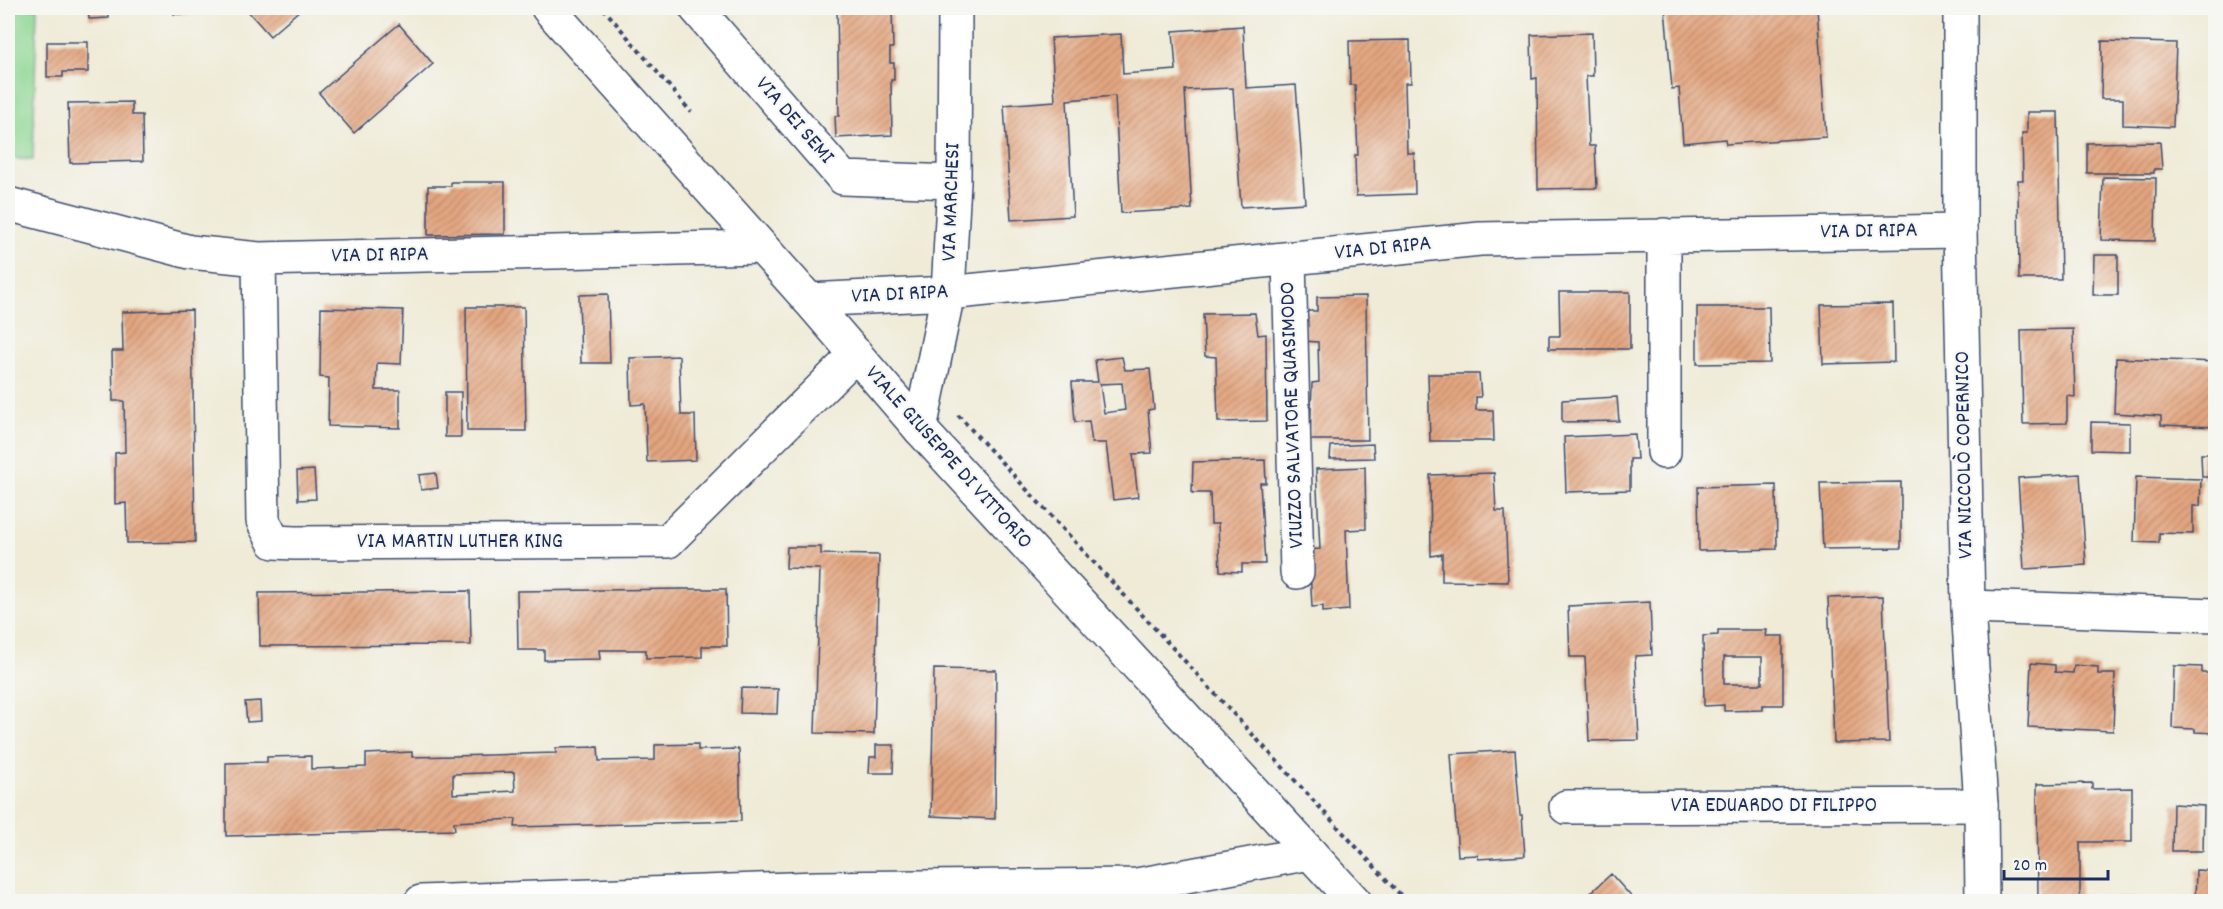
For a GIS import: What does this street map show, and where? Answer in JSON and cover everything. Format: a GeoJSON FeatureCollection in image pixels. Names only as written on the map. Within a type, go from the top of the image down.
{"type":"FeatureCollection","features":[{"type":"Feature","properties":{"kind":"street","name":"VIALE GIUSEPPE DI VITTORIO"},"geometry":{"type":"LineString","coordinates":[[548,8],[809,300],[920,429],[1355,902]]}},
{"type":"Feature","properties":{"kind":"street","name":"VIA DEI SEMI"},"geometry":{"type":"LineString","coordinates":[[696,8],[843,178],[954,182]]}},
{"type":"Feature","properties":{"kind":"street","name":"VIA MARCHESI"},"geometry":{"type":"LineString","coordinates":[[920,429],[948,293],[954,182],[955,8]]}},
{"type":"Feature","properties":{"kind":"street","name":"VIA NICCOLÒ COPERNICO"},"geometry":{"type":"LineString","coordinates":[[1960,8],[1960,231],[1968,607],[1981,805],[1982,902]]}},
{"type":"Feature","properties":{"kind":"street","name":"VIA DI RIPA"},"geometry":{"type":"LineString","coordinates":[[8,204],[190,252],[259,259],[760,247]]}},
{"type":"Feature","properties":{"kind":"street","name":"VIA DI RIPA"},"geometry":{"type":"LineString","coordinates":[[809,300],[948,293],[1480,239],[1960,231]]}},
{"type":"Feature","properties":{"kind":"street"},"geometry":{"type":"LineString","coordinates":[[1664,235],[1664,452]]}},
{"type":"Feature","properties":{"kind":"street","name":"VIA MARTIN LUTHER KING"},"geometry":{"type":"LineString","coordinates":[[259,259],[263,521],[274,542],[668,541],[856,354]]}},
{"type":"Feature","properties":{"kind":"street","name":"VIUZZO SALVATORE QUASIMODO"},"geometry":{"type":"LineString","coordinates":[[1288,259],[1297,572]]}},
{"type":"Feature","properties":{"kind":"street"},"geometry":{"type":"LineString","coordinates":[[1968,607],[2216,615]]}},
{"type":"Feature","properties":{"kind":"street","name":"VIA EDUARDO DI FILIPPO"},"geometry":{"type":"LineString","coordinates":[[1566,807],[1981,805]]}},
{"type":"Feature","properties":{"kind":"street"},"geometry":{"type":"LineString","coordinates":[[420,902],[1137,885],[1310,853]]}},
{"type":"Feature","properties":{"kind":"path"},"geometry":{"type":"LineString","coordinates":[[603,8],[695,117]]}},
{"type":"Feature","properties":{"kind":"path"},"geometry":{"type":"LineString","coordinates":[[929,384],[1407,902]]}},
{"type":"Feature","properties":{"kind":"green space"},"geometry":{"type":"Polygon","coordinates":[[[8,8],[37,8],[33,160],[8,158],[8,8]]]}},
{"type":"Feature","properties":{"kind":"building"},"geometry":{"type":"Polygon","coordinates":[[[88,8],[108,8],[109,18],[89,19],[88,8]]]}},
{"type":"Feature","properties":{"kind":"building"},"geometry":{"type":"Polygon","coordinates":[[[174,8],[198,8],[198,14],[174,14],[174,8]]]}},
{"type":"Feature","properties":{"kind":"building"},"geometry":{"type":"Polygon","coordinates":[[[245,8],[302,8],[270,36],[245,8]]]}},
{"type":"Feature","properties":{"kind":"building"},"geometry":{"type":"Polygon","coordinates":[[[837,8],[892,8],[893,48],[890,48],[890,63],[894,63],[894,80],[891,80],[892,135],[836,138],[835,116],[839,116],[837,8]]]}},
{"type":"Feature","properties":{"kind":"building"},"geometry":{"type":"Polygon","coordinates":[[[1665,8],[1817,8],[1826,137],[1726,144],[1725,139],[1683,143],[1679,88],[1672,89],[1665,8]]]}},
{"type":"Feature","properties":{"kind":"building"},"geometry":{"type":"Polygon","coordinates":[[[399,24],[433,64],[354,133],[319,93],[399,24]]]}},
{"type":"Feature","properties":{"kind":"building"},"geometry":{"type":"Polygon","coordinates":[[[1243,26],[1246,88],[1296,85],[1305,203],[1241,207],[1233,88],[1185,90],[1192,209],[1121,213],[1115,96],[1067,100],[1073,216],[1011,220],[1004,105],[1055,101],[1051,38],[1121,34],[1123,74],[1176,70],[1173,31],[1243,26]]]}},
{"type":"Feature","properties":{"kind":"building"},"geometry":{"type":"Polygon","coordinates":[[[1592,33],[1593,76],[1586,76],[1589,146],[1595,146],[1597,188],[1538,189],[1537,78],[1532,79],[1531,35],[1592,33]]]}},
{"type":"Feature","properties":{"kind":"building"},"geometry":{"type":"Polygon","coordinates":[[[1410,40],[1411,83],[1405,83],[1407,153],[1414,153],[1415,194],[1356,196],[1355,155],[1358,155],[1355,85],[1350,85],[1349,41],[1410,40]]]}},
{"type":"Feature","properties":{"kind":"building"},"geometry":{"type":"Polygon","coordinates":[[[2102,41],[2176,43],[2173,127],[2123,125],[2123,99],[2101,99],[2102,41]]]}},
{"type":"Feature","properties":{"kind":"building"},"geometry":{"type":"Polygon","coordinates":[[[47,42],[88,42],[88,72],[63,72],[63,77],[47,77],[47,42]]]}},
{"type":"Feature","properties":{"kind":"building"},"geometry":{"type":"Polygon","coordinates":[[[132,102],[132,115],[142,115],[143,161],[70,163],[68,103],[132,102]]]}},
{"type":"Feature","properties":{"kind":"building"},"geometry":{"type":"Polygon","coordinates":[[[2027,112],[2058,112],[2061,279],[2019,279],[2018,180],[2023,180],[2022,133],[2027,133],[2027,112]]]}},
{"type":"Feature","properties":{"kind":"building"},"geometry":{"type":"Polygon","coordinates":[[[2160,142],[2162,169],[2154,169],[2154,173],[2087,173],[2087,143],[2160,142]]]}},
{"type":"Feature","properties":{"kind":"building"},"geometry":{"type":"Polygon","coordinates":[[[2103,177],[2156,178],[2155,241],[2101,240],[2103,177]]]}},
{"type":"Feature","properties":{"kind":"building"},"geometry":{"type":"Polygon","coordinates":[[[451,182],[505,182],[505,234],[428,235],[428,186],[451,186],[451,182]]]}},
{"type":"Feature","properties":{"kind":"building"},"geometry":{"type":"Polygon","coordinates":[[[2094,255],[2118,255],[2118,295],[2093,295],[2094,255]]]}},
{"type":"Feature","properties":{"kind":"building"},"geometry":{"type":"Polygon","coordinates":[[[1559,292],[1630,292],[1630,349],[1549,349],[1549,336],[1560,336],[1559,292]]]}},
{"type":"Feature","properties":{"kind":"building"},"geometry":{"type":"Polygon","coordinates":[[[608,294],[610,363],[581,363],[579,295],[608,294]]]}},
{"type":"Feature","properties":{"kind":"building"},"geometry":{"type":"Polygon","coordinates":[[[1366,296],[1368,440],[1310,440],[1312,383],[1319,382],[1318,342],[1304,341],[1303,311],[1317,311],[1317,297],[1366,296]]]}},
{"type":"Feature","properties":{"kind":"building"},"geometry":{"type":"Polygon","coordinates":[[[1893,304],[1894,362],[1823,364],[1821,305],[1893,304]]]}},
{"type":"Feature","properties":{"kind":"building"},"geometry":{"type":"Polygon","coordinates":[[[466,307],[524,307],[526,431],[467,431],[466,307]]]}},
{"type":"Feature","properties":{"kind":"building"},"geometry":{"type":"Polygon","coordinates":[[[1697,307],[1769,307],[1770,363],[1697,364],[1697,307]]]}},
{"type":"Feature","properties":{"kind":"building"},"geometry":{"type":"Polygon","coordinates":[[[321,308],[403,310],[401,364],[377,363],[376,390],[400,390],[400,428],[328,426],[329,378],[320,377],[321,308]]]}},
{"type":"Feature","properties":{"kind":"building"},"geometry":{"type":"Polygon","coordinates":[[[192,310],[195,542],[127,543],[126,503],[115,504],[115,453],[125,452],[124,401],[113,401],[112,351],[123,351],[122,312],[192,310]]]}},
{"type":"Feature","properties":{"kind":"building"},"geometry":{"type":"Polygon","coordinates":[[[1255,313],[1258,335],[1266,334],[1267,421],[1218,422],[1216,357],[1205,356],[1203,314],[1255,313]]]}},
{"type":"Feature","properties":{"kind":"building"},"geometry":{"type":"Polygon","coordinates":[[[2073,329],[2075,397],[2067,396],[2067,423],[2023,424],[2021,330],[2073,329]]]}},
{"type":"Feature","properties":{"kind":"building"},"geometry":{"type":"Polygon","coordinates":[[[679,356],[681,415],[695,415],[696,460],[647,462],[645,404],[631,405],[630,358],[679,356]]]}},
{"type":"Feature","properties":{"kind":"building"},"geometry":{"type":"Polygon","coordinates":[[[1122,357],[1125,370],[1150,369],[1154,409],[1148,410],[1152,453],[1133,454],[1138,497],[1113,500],[1106,443],[1092,443],[1089,421],[1075,422],[1072,382],[1098,382],[1095,360],[1122,357]],[[1122,383],[1100,384],[1104,413],[1125,410],[1122,383]]]}},
{"type":"Feature","properties":{"kind":"building"},"geometry":{"type":"Polygon","coordinates":[[[2116,358],[2216,362],[2216,427],[2161,425],[2161,416],[2114,413],[2116,358]]]}},
{"type":"Feature","properties":{"kind":"building"},"geometry":{"type":"Polygon","coordinates":[[[1428,374],[1479,374],[1481,397],[1476,397],[1476,410],[1493,410],[1494,441],[1430,441],[1428,374]]]}},
{"type":"Feature","properties":{"kind":"building"},"geometry":{"type":"Polygon","coordinates":[[[445,392],[461,392],[461,437],[445,437],[445,392]]]}},
{"type":"Feature","properties":{"kind":"building"},"geometry":{"type":"Polygon","coordinates":[[[1617,397],[1619,421],[1562,422],[1562,400],[1617,397]]]}},
{"type":"Feature","properties":{"kind":"building"},"geometry":{"type":"Polygon","coordinates":[[[2091,422],[2130,423],[2130,451],[2091,450],[2091,422]]]}},
{"type":"Feature","properties":{"kind":"building"},"geometry":{"type":"Polygon","coordinates":[[[1635,434],[1637,459],[1630,459],[1630,490],[1566,492],[1564,437],[1635,434]]]}},
{"type":"Feature","properties":{"kind":"building"},"geometry":{"type":"Polygon","coordinates":[[[1373,444],[1374,458],[1330,459],[1331,446],[1373,444]]]}},
{"type":"Feature","properties":{"kind":"building"},"geometry":{"type":"Polygon","coordinates":[[[2201,454],[2215,454],[2216,477],[2202,477],[2201,454]]]}},
{"type":"Feature","properties":{"kind":"building"},"geometry":{"type":"Polygon","coordinates":[[[1265,460],[1266,483],[1260,483],[1265,564],[1242,564],[1242,572],[1220,571],[1218,524],[1211,524],[1210,493],[1192,493],[1193,462],[1265,460]]]}},
{"type":"Feature","properties":{"kind":"building"},"geometry":{"type":"Polygon","coordinates":[[[1365,467],[1366,529],[1346,530],[1349,610],[1323,612],[1323,606],[1312,607],[1309,550],[1320,549],[1316,469],[1365,467]]]}},
{"type":"Feature","properties":{"kind":"building"},"geometry":{"type":"Polygon","coordinates":[[[314,470],[316,499],[298,500],[297,471],[314,470]]]}},
{"type":"Feature","properties":{"kind":"building"},"geometry":{"type":"Polygon","coordinates":[[[436,473],[438,488],[421,490],[419,475],[436,473]]]}},
{"type":"Feature","properties":{"kind":"building"},"geometry":{"type":"Polygon","coordinates":[[[1494,473],[1496,511],[1505,511],[1508,582],[1442,581],[1442,554],[1431,556],[1430,475],[1494,473]]]}},
{"type":"Feature","properties":{"kind":"building"},"geometry":{"type":"Polygon","coordinates":[[[2080,474],[2086,565],[2024,569],[2018,478],[2080,474]]]}},
{"type":"Feature","properties":{"kind":"building"},"geometry":{"type":"Polygon","coordinates":[[[2136,477],[2201,479],[2200,506],[2193,506],[2193,534],[2159,533],[2159,543],[2134,542],[2136,477]]]}},
{"type":"Feature","properties":{"kind":"building"},"geometry":{"type":"Polygon","coordinates":[[[1901,482],[1901,548],[1823,549],[1820,483],[1901,482]]]}},
{"type":"Feature","properties":{"kind":"building"},"geometry":{"type":"Polygon","coordinates":[[[1776,485],[1777,549],[1699,551],[1698,487],[1776,485]]]}},
{"type":"Feature","properties":{"kind":"building"},"geometry":{"type":"Polygon","coordinates":[[[787,547],[821,547],[821,554],[879,555],[874,734],[815,733],[820,569],[786,568],[787,547]]]}},
{"type":"Feature","properties":{"kind":"building"},"geometry":{"type":"Polygon","coordinates":[[[726,589],[727,646],[702,646],[702,657],[646,658],[646,650],[599,650],[600,659],[544,660],[544,650],[518,650],[517,591],[726,589]]]}},
{"type":"Feature","properties":{"kind":"building"},"geometry":{"type":"Polygon","coordinates":[[[470,591],[471,645],[260,646],[259,593],[470,591]]]}},
{"type":"Feature","properties":{"kind":"building"},"geometry":{"type":"Polygon","coordinates":[[[1883,596],[1889,742],[1834,743],[1828,598],[1883,596]]]}},
{"type":"Feature","properties":{"kind":"building"},"geometry":{"type":"Polygon","coordinates":[[[1650,602],[1652,655],[1635,656],[1639,740],[1589,741],[1585,657],[1570,657],[1568,606],[1650,602]]]}},
{"type":"Feature","properties":{"kind":"building"},"geometry":{"type":"Polygon","coordinates":[[[1718,630],[1767,630],[1766,636],[1783,636],[1783,705],[1763,705],[1763,710],[1724,711],[1724,705],[1704,706],[1703,636],[1718,635],[1718,630]],[[1724,657],[1724,684],[1762,684],[1762,657],[1724,657]]]}},
{"type":"Feature","properties":{"kind":"building"},"geometry":{"type":"Polygon","coordinates":[[[2031,663],[2055,665],[2055,672],[2073,673],[2074,665],[2098,667],[2098,674],[2115,674],[2113,731],[2028,727],[2031,663]]]}},
{"type":"Feature","properties":{"kind":"building"},"geometry":{"type":"Polygon","coordinates":[[[2174,666],[2202,667],[2202,673],[2216,673],[2216,733],[2172,728],[2174,666]]]}},
{"type":"Feature","properties":{"kind":"building"},"geometry":{"type":"Polygon","coordinates":[[[934,669],[996,670],[995,819],[931,816],[934,669]]]}},
{"type":"Feature","properties":{"kind":"building"},"geometry":{"type":"Polygon","coordinates":[[[741,688],[778,689],[777,714],[740,713],[741,688]]]}},
{"type":"Feature","properties":{"kind":"building"},"geometry":{"type":"Polygon","coordinates":[[[260,701],[261,721],[247,722],[245,702],[260,701]]]}},
{"type":"Feature","properties":{"kind":"building"},"geometry":{"type":"Polygon","coordinates":[[[698,744],[698,750],[739,749],[741,821],[515,827],[516,819],[454,822],[455,830],[226,836],[226,763],[267,762],[267,757],[311,756],[311,769],[366,767],[366,754],[412,752],[412,757],[556,753],[556,748],[598,747],[599,761],[655,760],[655,745],[698,744]],[[514,772],[453,774],[453,794],[515,791],[514,772]]]}},
{"type":"Feature","properties":{"kind":"building"},"geometry":{"type":"Polygon","coordinates":[[[876,745],[894,745],[893,773],[869,773],[870,757],[876,757],[876,745]]]}},
{"type":"Feature","properties":{"kind":"building"},"geometry":{"type":"Polygon","coordinates":[[[1515,750],[1525,856],[1478,859],[1478,855],[1458,856],[1451,754],[1515,750]]]}},
{"type":"Feature","properties":{"kind":"building"},"geometry":{"type":"Polygon","coordinates":[[[2092,783],[2092,789],[2132,788],[2132,842],[2080,842],[2080,899],[2134,898],[2134,902],[2038,902],[2037,784],[2092,783]]]}},
{"type":"Feature","properties":{"kind":"building"},"geometry":{"type":"Polygon","coordinates":[[[2173,804],[2204,806],[2203,851],[2172,851],[2173,804]]]}},
{"type":"Feature","properties":{"kind":"building"},"geometry":{"type":"Polygon","coordinates":[[[2196,870],[2216,871],[2216,902],[2195,902],[2196,870]]]}},
{"type":"Feature","properties":{"kind":"building"},"geometry":{"type":"Polygon","coordinates":[[[1611,874],[1636,902],[1581,902],[1611,874]]]}}]}
